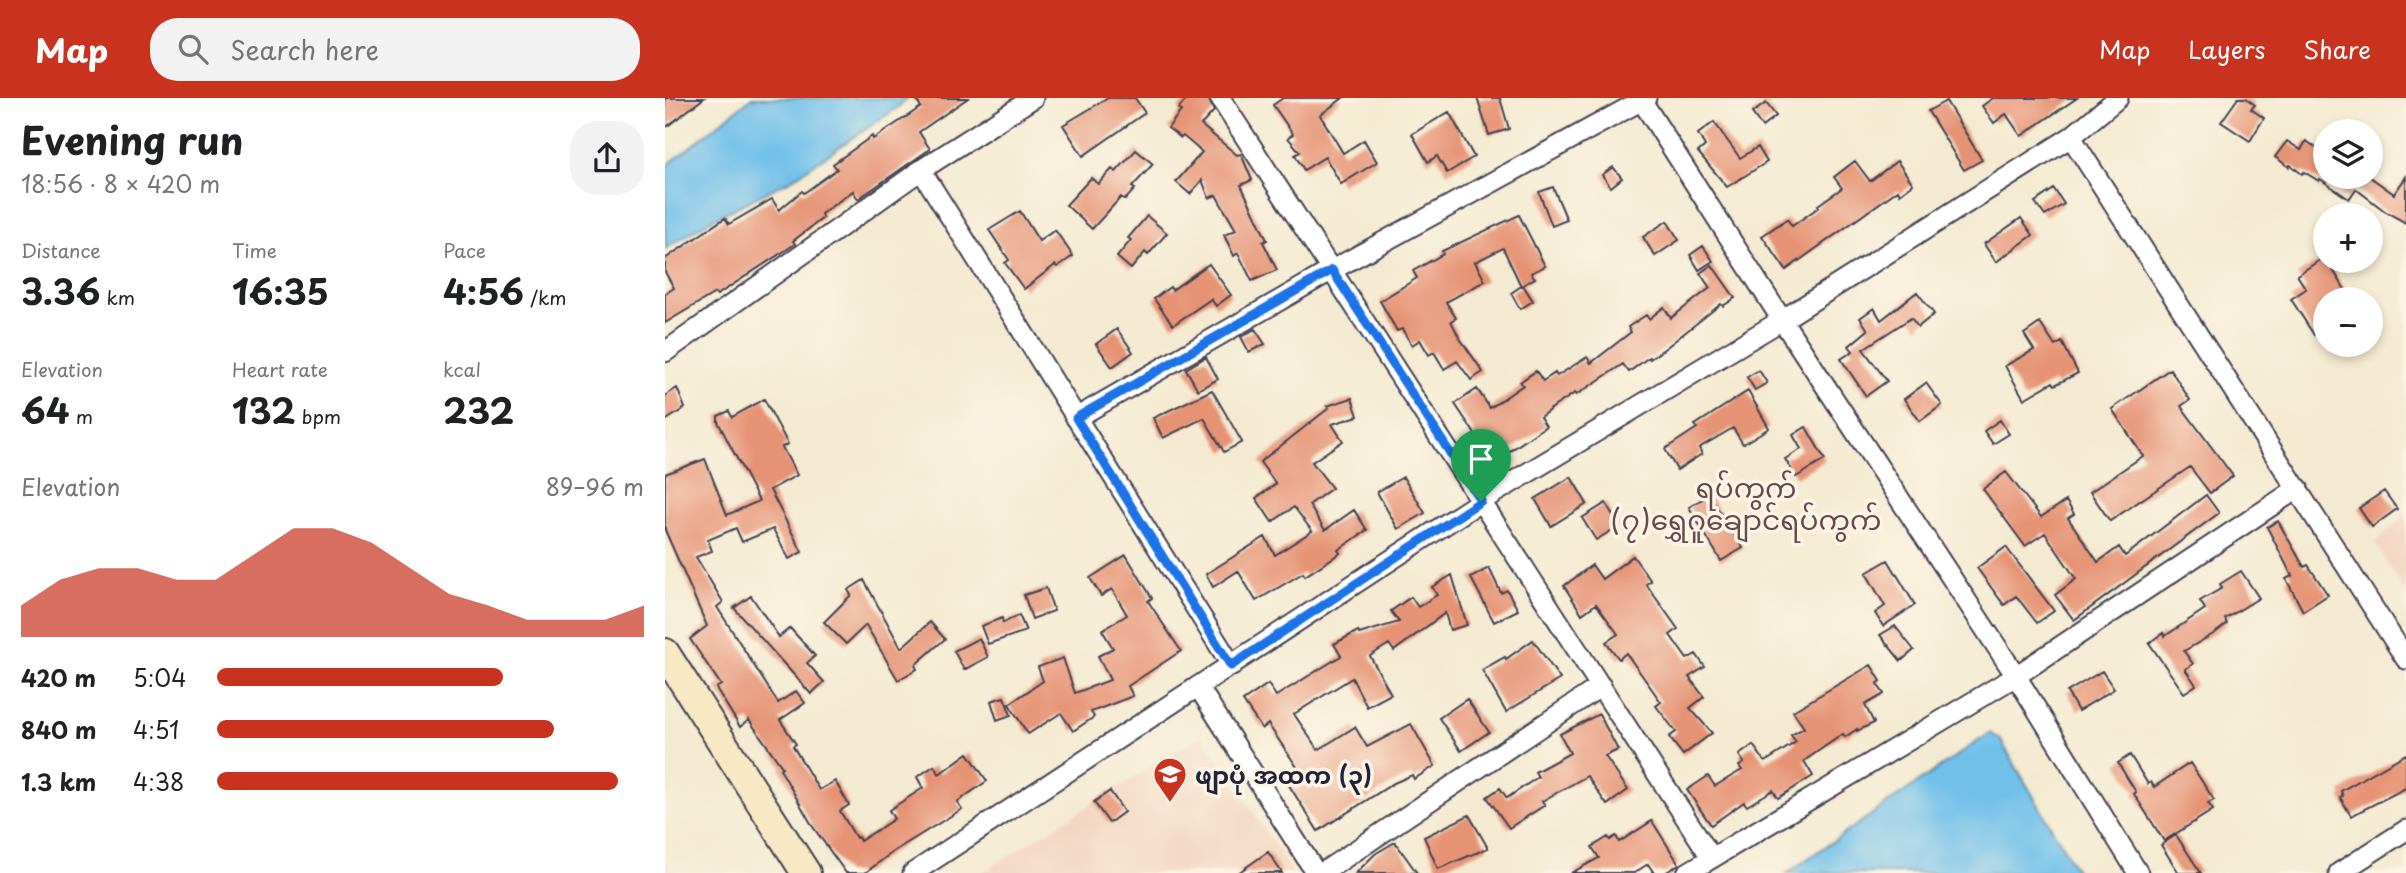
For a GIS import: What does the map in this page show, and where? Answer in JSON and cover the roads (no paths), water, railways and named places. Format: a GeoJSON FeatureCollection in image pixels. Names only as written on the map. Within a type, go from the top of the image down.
{"type":"FeatureCollection","features":[{"type":"Feature","properties":{"kind":"street"},"geometry":{"type":"LineString","coordinates":[[665,352],[921,170],[1033,98]]}},
{"type":"Feature","properties":{"kind":"street"},"geometry":{"type":"LineString","coordinates":[[1220,98],[1711,857]]}},
{"type":"Feature","properties":{"kind":"street"},"geometry":{"type":"LineString","coordinates":[[913,873],[1481,501],[1782,320],[2071,137],[2118,98]]}},
{"type":"Feature","properties":{"kind":"street"},"geometry":{"type":"LineString","coordinates":[[1076,418],[1332,270],[1643,99],[1782,320],[2016,676],[2138,873]]}},
{"type":"Feature","properties":{"kind":"street"},"geometry":{"type":"LineString","coordinates":[[2071,137],[2406,659]]}},
{"type":"Feature","properties":{"kind":"street"},"geometry":{"type":"LineString","coordinates":[[921,170],[1231,666]]}},
{"type":"Feature","properties":{"kind":"street"},"geometry":{"type":"LineString","coordinates":[[1687,873],[2016,676],[2298,488]]}},
{"type":"Feature","properties":{"kind":"street"},"geometry":{"type":"LineString","coordinates":[[665,653],[806,873]]}},
{"type":"Feature","properties":{"kind":"street"},"geometry":{"type":"LineString","coordinates":[[1322,873],[1601,686]]}},
{"type":"Feature","properties":{"kind":"street"},"geometry":{"type":"LineString","coordinates":[[1199,688],[1316,873]]}},
{"type":"Feature","properties":{"kind":"street"},"geometry":{"type":"LineString","coordinates":[[2339,873],[2406,830]]}},
{"type":"Feature","properties":{"kind":"water"},"geometry":{"type":"Polygon","coordinates":[[[751,98],[908,98],[789,181],[709,221],[665,249],[665,167],[751,98]]]}},
{"type":"Feature","properties":{"kind":"water"},"geometry":{"type":"Polygon","coordinates":[[[1990,733],[2000,739],[2078,873],[1787,873],[1990,733]]]}},
{"type":"Feature","properties":{"kind":"place","name":"ဖျာပုံ အထက (၃)"},"geometry":{"type":"Point","coordinates":[1170,804]}},
{"type":"Feature","properties":{"kind":"district","name":"ရပ်ကွက် (၇)ရွှေဂူချောင်ရပ်ကွက်"},"geometry":{"type":"Point","coordinates":[1746,502]}}]}
